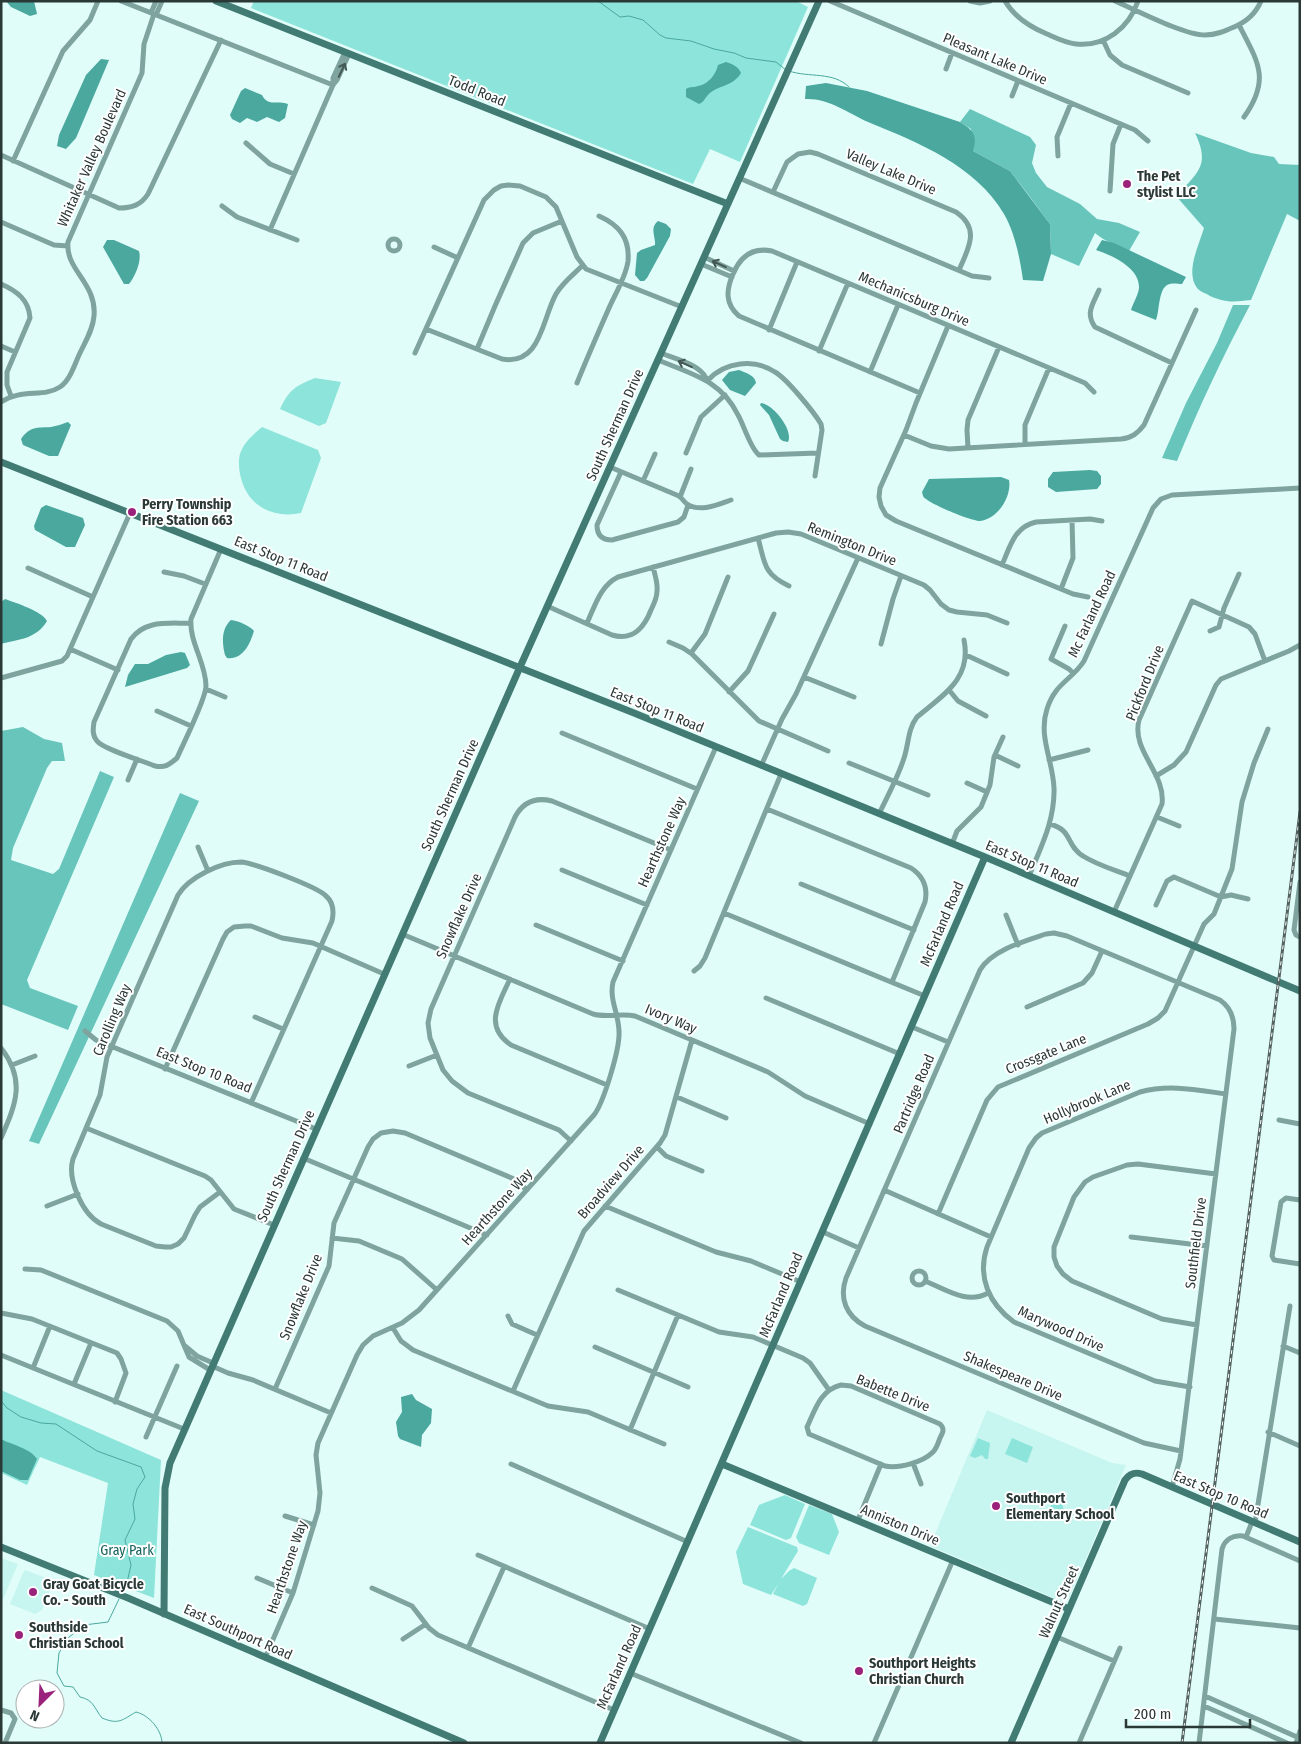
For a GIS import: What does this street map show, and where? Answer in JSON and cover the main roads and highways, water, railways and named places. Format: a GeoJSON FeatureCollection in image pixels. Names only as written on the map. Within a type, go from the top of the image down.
{"type":"FeatureCollection","features":[{"type":"Feature","properties":{"kind":"waterway"},"geometry":{"type":"LineString","coordinates":[[598,1],[620,17],[629,16],[643,20],[666,38],[691,41],[746,58],[776,62],[786,70]]}},
{"type":"Feature","properties":{"kind":"waterway"},"geometry":{"type":"LineString","coordinates":[[789,71],[836,79],[849,87]]}},
{"type":"Feature","properties":{"kind":"waterway"},"geometry":{"type":"LineString","coordinates":[[1,1401],[7,1408],[21,1417],[41,1423],[56,1424],[97,1451],[141,1467],[145,1477],[137,1489],[133,1504],[135,1519],[125,1540],[131,1565],[126,1587],[122,1593]]}},
{"type":"Feature","properties":{"kind":"waterway"},"geometry":{"type":"LineString","coordinates":[[119,1599],[108,1622],[84,1625],[68,1638],[59,1653],[57,1673],[64,1686],[73,1687],[80,1697],[91,1702],[102,1718],[117,1721],[136,1712],[146,1716],[160,1733],[162,1743]]}},
{"type":"Feature","properties":{"kind":"railway"},"geometry":{"type":"LineString","coordinates":[[1182,1743],[1300,812]]}},
{"type":"Feature","properties":{"kind":"place","name":"The Pet stylist LLC"},"geometry":{"type":"Point","coordinates":[1127,184]}},
{"type":"Feature","properties":{"kind":"place","name":"Perry Township Fire Station 663"},"geometry":{"type":"Point","coordinates":[132,512]}},
{"type":"Feature","properties":{"kind":"place","name":"Southport Elementary School"},"geometry":{"type":"Point","coordinates":[996,1506]}},
{"type":"Feature","properties":{"kind":"place","name":"Gray Goat Bicycle Co. - South"},"geometry":{"type":"Point","coordinates":[33,1592]}},
{"type":"Feature","properties":{"kind":"place","name":"Southside Christian School"},"geometry":{"type":"Point","coordinates":[19,1635]}},
{"type":"Feature","properties":{"kind":"place","name":"Southport Heights Christian Church"},"geometry":{"type":"Point","coordinates":[859,1671]}},
{"type":"Feature","properties":{"kind":"park label","name":"Gray Park"},"geometry":{"type":"Point","coordinates":[127,1550]}}]}
